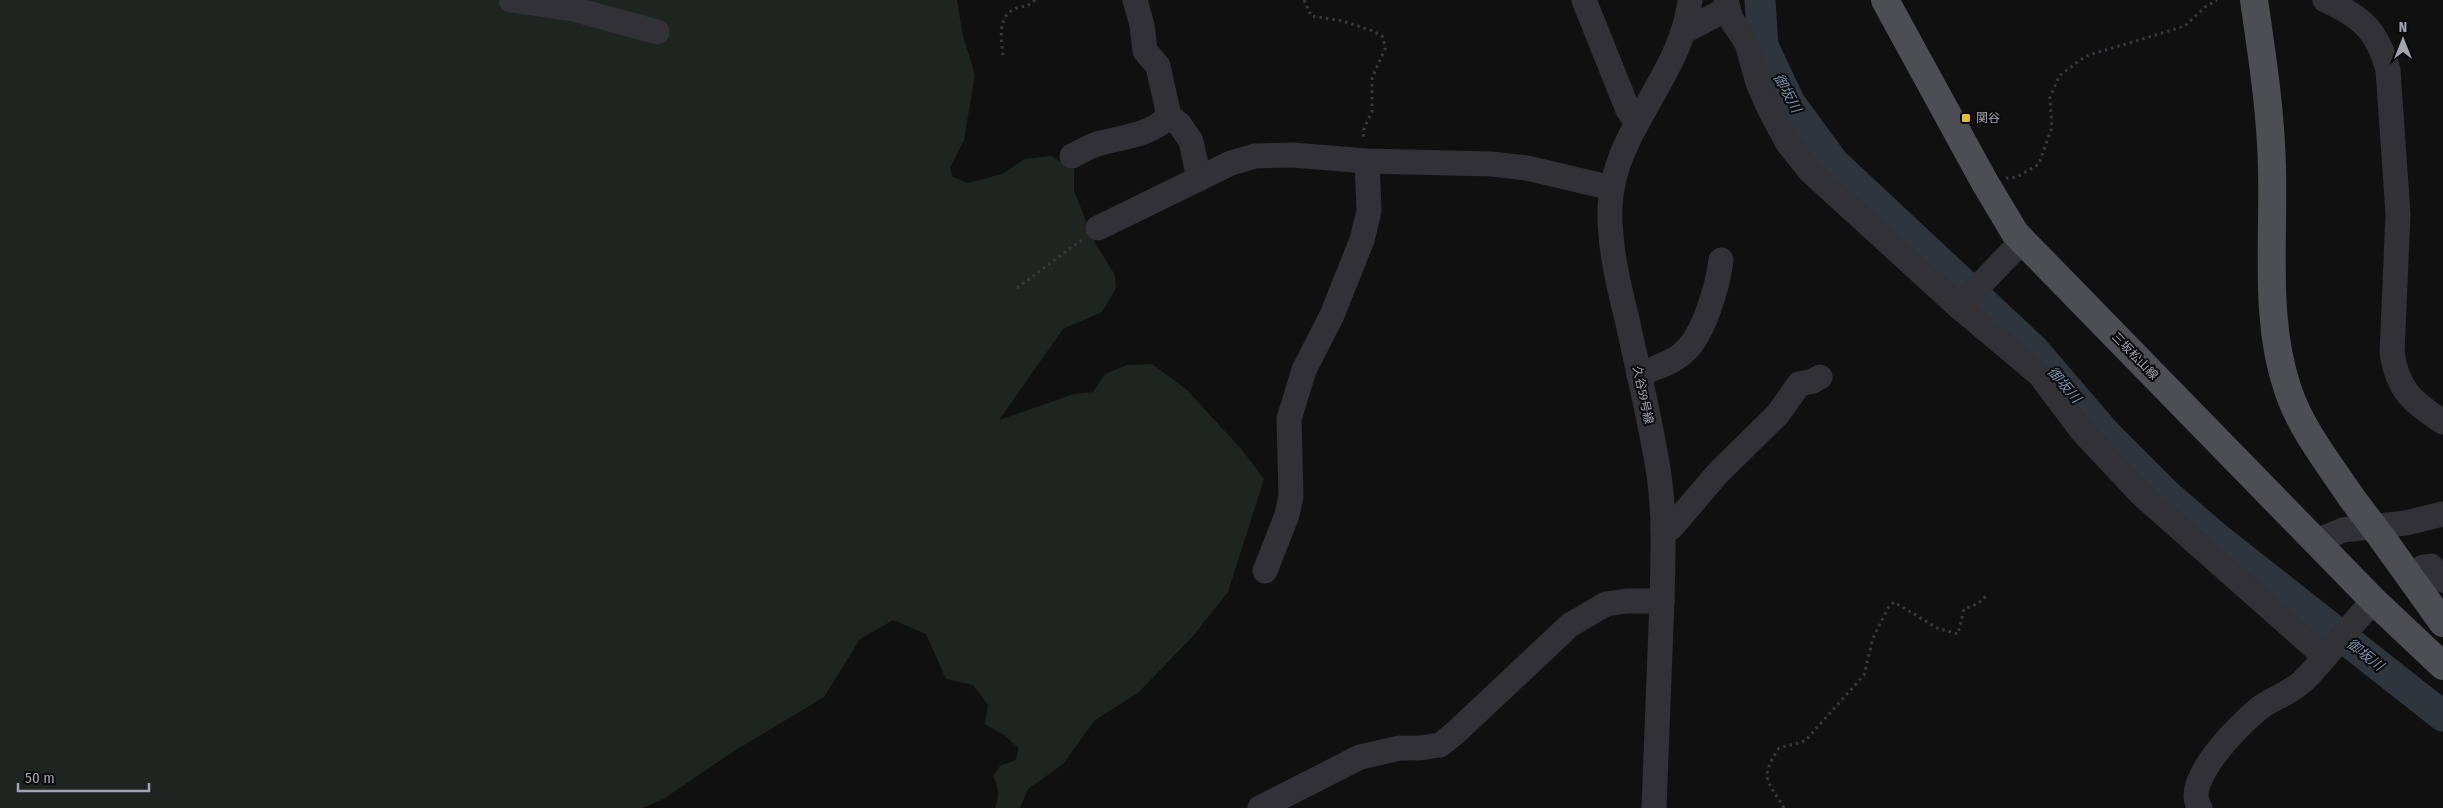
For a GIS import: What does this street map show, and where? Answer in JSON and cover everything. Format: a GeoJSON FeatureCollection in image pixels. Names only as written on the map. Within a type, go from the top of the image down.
{"type":"FeatureCollection","features":[{"type":"Feature","properties":{"kind":"main road","name":"三坂松山線"},"geometry":{"type":"LineString","coordinates":[[1885,0],[1984,181],[2022,241],[2317,541],[2368,606],[2443,666]]}},
{"type":"Feature","properties":{"kind":"main road"},"geometry":{"type":"LineString","coordinates":[[2254,0],[2266,81],[2272,168],[2275,339],[2288,392],[2302,423],[2351,497],[2443,623]]}},
{"type":"Feature","properties":{"kind":"street"},"geometry":{"type":"LineString","coordinates":[[511,0],[573,9],[657,32]]}},
{"type":"Feature","properties":{"kind":"street"},"geometry":{"type":"LineString","coordinates":[[1136,0],[1145,51],[1158,66],[1169,116],[1180,125],[1191,141],[1199,179]]}},
{"type":"Feature","properties":{"kind":"street"},"geometry":{"type":"LineString","coordinates":[[1584,0],[1628,110],[1637,123]]}},
{"type":"Feature","properties":{"kind":"street","name":"久谷59号線"},"geometry":{"type":"LineString","coordinates":[[1654,808],[1662,601],[1663,531],[1659,476],[1619,286],[1611,238],[1610,208],[1612,188],[1620,159],[1637,123],[1666,73],[1683,32],[1690,0]]}},
{"type":"Feature","properties":{"kind":"street"},"geometry":{"type":"LineString","coordinates":[[2325,0],[2346,10],[2366,25],[2382,47],[2388,70],[2398,214],[2392,353],[2395,372],[2403,389],[2419,407],[2443,422]]}},
{"type":"Feature","properties":{"kind":"street"},"geometry":{"type":"LineString","coordinates":[[1683,32],[1727,4],[1747,43],[1758,83],[1770,110],[1787,142],[1810,171],[2040,375],[2082,431],[2141,494],[2326,653]]}},
{"type":"Feature","properties":{"kind":"street"},"geometry":{"type":"LineString","coordinates":[[1072,156],[1094,145],[1147,131],[1160,125],[1169,116]]}},
{"type":"Feature","properties":{"kind":"street"},"geometry":{"type":"LineString","coordinates":[[1098,228],[1231,163],[1255,156],[1292,155],[1367,162],[1491,164],[1527,168],[1612,188]]}},
{"type":"Feature","properties":{"kind":"street"},"geometry":{"type":"LineString","coordinates":[[1265,571],[1287,515],[1291,496],[1289,419],[1304,370],[1332,315],[1362,240],[1369,211],[1367,162]]}},
{"type":"Feature","properties":{"kind":"street"},"geometry":{"type":"LineString","coordinates":[[1961,305],[2022,241]]}},
{"type":"Feature","properties":{"kind":"street"},"geometry":{"type":"LineString","coordinates":[[1639,375],[1683,353],[1692,344],[1702,325],[1719,276],[1721,260]]}},
{"type":"Feature","properties":{"kind":"street"},"geometry":{"type":"LineString","coordinates":[[1663,531],[1671,528],[1718,473],[1778,414],[1799,384],[1813,381],[1820,377]]}},
{"type":"Feature","properties":{"kind":"street"},"geometry":{"type":"LineString","coordinates":[[2317,541],[2343,530],[2406,524],[2443,514]]}},
{"type":"Feature","properties":{"kind":"street"},"geometry":{"type":"LineString","coordinates":[[2408,575],[2424,567],[2431,566],[2443,580]]}},
{"type":"Feature","properties":{"kind":"street"},"geometry":{"type":"LineString","coordinates":[[1260,808],[1360,757],[1400,748],[1440,745],[1570,625],[1606,604],[1627,601],[1662,601]]}},
{"type":"Feature","properties":{"kind":"street"},"geometry":{"type":"LineString","coordinates":[[2200,808],[2196,795],[2198,785],[2210,762],[2239,725],[2263,706],[2302,682],[2368,606]]}},
{"type":"Feature","properties":{"kind":"path"},"geometry":{"type":"LineString","coordinates":[[1003,55],[1002,28],[1006,15],[1016,9],[1029,6],[1035,0]]}},
{"type":"Feature","properties":{"kind":"path"},"geometry":{"type":"LineString","coordinates":[[1304,0],[1311,16],[1343,21],[1373,31],[1383,37],[1385,49],[1372,78],[1372,111],[1364,129],[1363,140],[1367,162]]}},
{"type":"Feature","properties":{"kind":"path"},"geometry":{"type":"LineString","coordinates":[[1984,181],[2017,177],[2039,164],[2052,127],[2050,98],[2059,76],[2086,56],[2185,26],[2205,7],[2217,0]]}},
{"type":"Feature","properties":{"kind":"path"},"geometry":{"type":"LineString","coordinates":[[1016,288],[1098,228]]}},
{"type":"Feature","properties":{"kind":"path"},"geometry":{"type":"LineString","coordinates":[[1784,808],[1766,778],[1767,768],[1779,748],[1805,741],[1864,675],[1873,638],[1888,608],[1894,602],[1937,628],[1958,634],[1964,609],[1980,603],[1986,596]]}},
{"type":"Feature","properties":{"kind":"shaded area"},"geometry":{"type":"Polygon","coordinates":[[[0,0],[957,0],[962,32],[975,75],[964,140],[950,168],[953,177],[968,183],[1002,174],[1025,159],[1051,156],[1074,169],[1074,191],[1095,243],[1115,275],[1116,288],[1102,312],[1063,329],[999,420],[1074,394],[1093,392],[1105,374],[1127,365],[1152,364],[1187,390],[1242,450],[1264,479],[1228,592],[1193,636],[1138,693],[1095,720],[1063,764],[1028,789],[1020,808],[995,808],[998,792],[993,776],[1000,766],[1016,760],[1019,748],[1004,735],[985,724],[988,705],[973,685],[946,679],[926,634],[893,620],[860,639],[824,697],[734,751],[662,800],[642,808],[0,808],[0,0]]]}},
{"type":"Feature","properties":{"kind":"waterway","name":"御坂川"},"geometry":{"type":"LineString","coordinates":[[1760,0],[1763,46],[1790,103],[1833,162],[2034,350],[2106,434],[2167,495],[2218,539],[2443,716]]}},
{"type":"Feature","properties":{"kind":"place","name":"関谷"},"geometry":{"type":"Point","coordinates":[1966,118]}}]}
